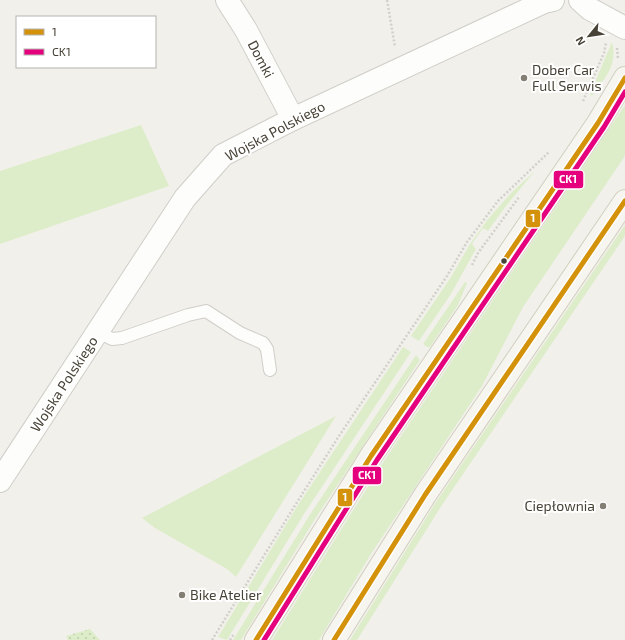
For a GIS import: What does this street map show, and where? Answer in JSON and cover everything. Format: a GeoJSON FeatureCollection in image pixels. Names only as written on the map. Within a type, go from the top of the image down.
{"type":"FeatureCollection","features":[{"type":"Feature","properties":{"kind":"main road"},"geometry":{"type":"LineString","coordinates":[[256,640],[371,456],[598,123],[625,78]]}},
{"type":"Feature","properties":{"kind":"main road"},"geometry":{"type":"LineString","coordinates":[[334,640],[425,495],[625,202]]}},
{"type":"Feature","properties":{"kind":"street","name":"Domki"},"geometry":{"type":"LineString","coordinates":[[227,0],[246,30],[293,119]]}},
{"type":"Feature","properties":{"kind":"street","name":"Wojska Polskiego"},"geometry":{"type":"LineString","coordinates":[[0,481],[185,198],[223,155],[293,119],[544,2],[553,0]]}},
{"type":"Feature","properties":{"kind":"street"},"geometry":{"type":"LineString","coordinates":[[580,0],[590,9],[625,28]]}},
{"type":"Feature","properties":{"kind":"lane"},"geometry":{"type":"LineString","coordinates":[[98,332],[112,339],[122,338],[188,315],[206,311],[240,333],[263,343],[267,349],[270,370]]}},
{"type":"Feature","properties":{"kind":"path"},"geometry":{"type":"LineString","coordinates":[[387,0],[399,70]]}},
{"type":"Feature","properties":{"kind":"path"},"geometry":{"type":"LineString","coordinates":[[582,105],[607,45],[604,41]]}},
{"type":"Feature","properties":{"kind":"path"},"geometry":{"type":"LineString","coordinates":[[212,640],[339,436],[447,276],[467,242],[498,201],[551,150]]}},
{"type":"Feature","properties":{"kind":"green space"},"geometry":{"type":"Polygon","coordinates":[[[612,42],[612,65],[606,77],[592,96],[590,94],[612,42]]]}},
{"type":"Feature","properties":{"kind":"green space"},"geometry":{"type":"Polygon","coordinates":[[[625,105],[625,156],[523,307],[482,386],[371,554],[319,640],[272,640],[382,464],[625,105]]]}},
{"type":"Feature","properties":{"kind":"green space"},"geometry":{"type":"Polygon","coordinates":[[[141,125],[169,186],[0,244],[0,171],[141,125]]]}},
{"type":"Feature","properties":{"kind":"green space"},"geometry":{"type":"Polygon","coordinates":[[[535,171],[506,206],[488,231],[483,228],[472,244],[476,249],[451,294],[419,341],[411,336],[451,277],[470,244],[488,219],[512,192],[535,171]]]}},
{"type":"Feature","properties":{"kind":"green space"},"geometry":{"type":"Polygon","coordinates":[[[625,225],[625,236],[442,505],[357,640],[350,640],[436,502],[625,225]]]}},
{"type":"Feature","properties":{"kind":"green space"},"geometry":{"type":"Polygon","coordinates":[[[465,282],[467,283],[458,305],[430,347],[427,347],[423,344],[465,282]]]}},
{"type":"Feature","properties":{"kind":"green space"},"geometry":{"type":"Polygon","coordinates":[[[403,347],[411,352],[304,514],[227,640],[218,637],[296,508],[403,347]]]}},
{"type":"Feature","properties":{"kind":"green space"},"geometry":{"type":"Polygon","coordinates":[[[416,355],[420,360],[315,519],[241,640],[233,640],[309,516],[416,355]]]}},
{"type":"Feature","properties":{"kind":"green space"},"geometry":{"type":"Polygon","coordinates":[[[336,416],[236,577],[227,569],[155,528],[142,518],[336,416]]]}},
{"type":"Feature","properties":{"kind":"green space"},"geometry":{"type":"Polygon","coordinates":[[[90,629],[100,640],[68,640],[66,636],[90,629]]]}},
{"type":"Feature","properties":{"kind":"transit line","name":"1"},"geometry":{"type":"LineString","coordinates":[[256,640],[371,456],[598,123],[625,78]]}},
{"type":"Feature","properties":{"kind":"transit line","name":"CK1"},"geometry":{"type":"LineString","coordinates":[[264,640],[377,460],[604,127],[625,92]]}},
{"type":"Feature","properties":{"kind":"transit line","name":"1"},"geometry":{"type":"LineString","coordinates":[[334,640],[425,495],[625,201]]}},
{"type":"Feature","properties":{"kind":"place","name":"Dober Car Full Serwis"},"geometry":{"type":"Point","coordinates":[524,78]}},
{"type":"Feature","properties":{"kind":"place","name":"Ciepłownia"},"geometry":{"type":"Point","coordinates":[603,506]}},
{"type":"Feature","properties":{"kind":"place","name":"Bike Atelier"},"geometry":{"type":"Point","coordinates":[182,595]}}]}
